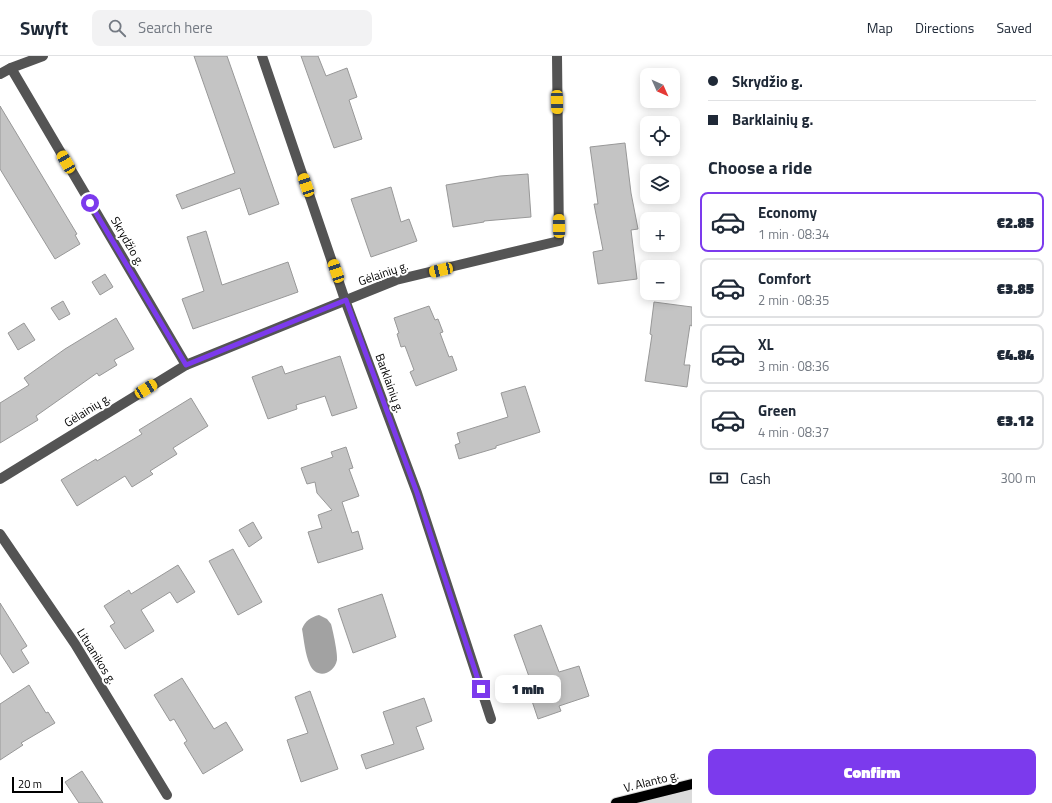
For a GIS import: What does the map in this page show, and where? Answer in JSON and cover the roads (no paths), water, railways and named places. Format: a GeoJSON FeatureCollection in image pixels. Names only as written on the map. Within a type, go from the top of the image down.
{"type":"FeatureCollection","features":[{"type":"Feature","properties":{"kind":"main road","name":"V. Alanto g."},"geometry":{"type":"LineString","coordinates":[[616,803],[692,784]]}},
{"type":"Feature","properties":{"kind":"street"},"geometry":{"type":"LineString","coordinates":[[0,74],[11,68],[43,56]]}},
{"type":"Feature","properties":{"kind":"street","name":"Barklainių g."},"geometry":{"type":"LineString","coordinates":[[262,56],[346,300],[417,493],[491,719]]}},
{"type":"Feature","properties":{"kind":"street","name":"Gėlainių g."},"geometry":{"type":"LineString","coordinates":[[0,479],[186,365],[396,280],[559,241],[557,56]]}},
{"type":"Feature","properties":{"kind":"street","name":"Skrydžio g."},"geometry":{"type":"LineString","coordinates":[[11,68],[186,365]]}},
{"type":"Feature","properties":{"kind":"street","name":"Lituanikos g."},"geometry":{"type":"LineString","coordinates":[[0,534],[75,644],[167,794]]}}]}
